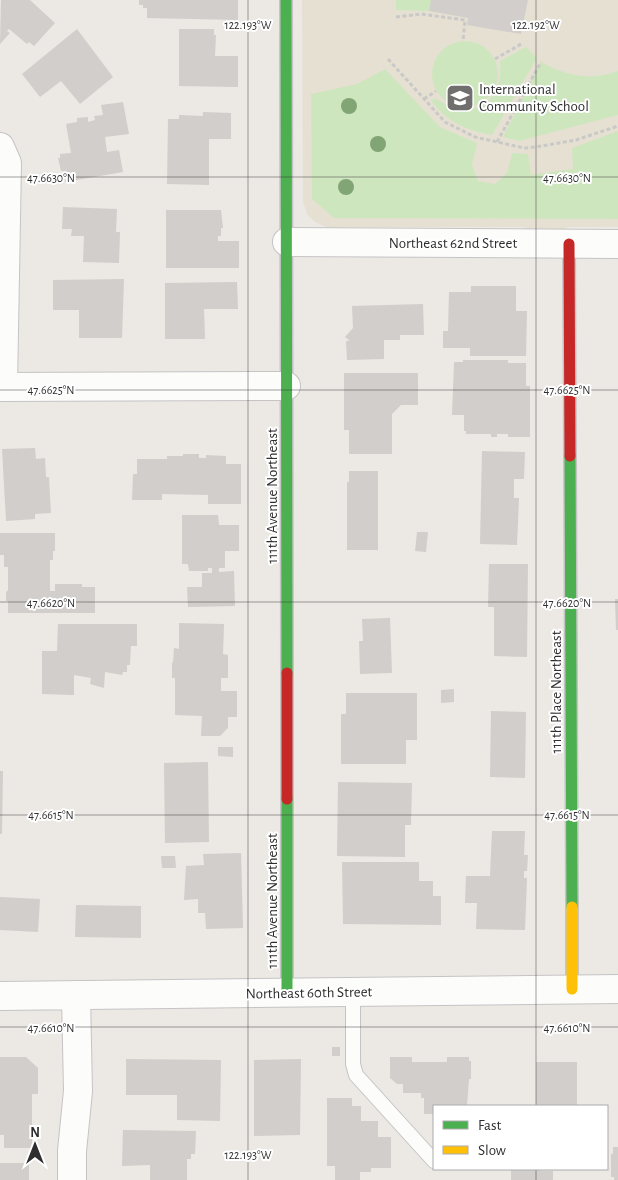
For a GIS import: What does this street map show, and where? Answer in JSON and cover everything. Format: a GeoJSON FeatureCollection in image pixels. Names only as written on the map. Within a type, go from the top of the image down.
{"type":"FeatureCollection","features":[{"type":"Feature","properties":{"kind":"street","name":"111th Avenue Northeast"},"geometry":{"type":"LineString","coordinates":[[286,0],[287,993]]}},
{"type":"Feature","properties":{"kind":"street"},"geometry":{"type":"LineString","coordinates":[[0,147],[7,163],[1,387],[286,386]]}},
{"type":"Feature","properties":{"kind":"street","name":"Northeast 62nd Street"},"geometry":{"type":"LineString","coordinates":[[287,242],[618,244]]}},
{"type":"Feature","properties":{"kind":"street","name":"111th Place Northeast"},"geometry":{"type":"LineString","coordinates":[[568,244],[572,989]]}},
{"type":"Feature","properties":{"kind":"street","name":"Northeast 60th Street"},"geometry":{"type":"LineString","coordinates":[[0,996],[618,990]]}},
{"type":"Feature","properties":{"kind":"street"},"geometry":{"type":"LineString","coordinates":[[72,1180],[72,1151],[78,1091],[76,995]]}},
{"type":"Feature","properties":{"kind":"lane"},"geometry":{"type":"LineString","coordinates":[[353,992],[354,1064],[356,1075],[433,1160]]}},
{"type":"Feature","properties":{"kind":"path"},"geometry":{"type":"LineString","coordinates":[[396,17],[421,14],[465,20],[463,41]]}},
{"type":"Feature","properties":{"kind":"path"},"geometry":{"type":"LineString","coordinates":[[495,59],[524,43]]}},
{"type":"Feature","properties":{"kind":"path"},"geometry":{"type":"LineString","coordinates":[[388,59],[445,122],[475,137],[524,148],[576,140],[618,126]]}},
{"type":"Feature","properties":{"kind":"path"},"geometry":{"type":"LineString","coordinates":[[497,142],[541,62]]}},
{"type":"Feature","properties":{"kind":"path"},"geometry":{"type":"LineString","coordinates":[[424,99],[436,91]]}},
{"type":"Feature","properties":{"kind":"shaded area","name":"International Community School"},"geometry":{"type":"Polygon","coordinates":[[[302,0],[618,0],[618,227],[568,227],[561,232],[531,232],[524,227],[326,227],[315,222],[307,214],[303,202],[302,0]]]}},
{"type":"Feature","properties":{"kind":"green space"},"geometry":{"type":"Polygon","coordinates":[[[396,0],[431,0],[429,11],[396,10],[396,0]]]}},
{"type":"Feature","properties":{"kind":"green space"},"geometry":{"type":"Polygon","coordinates":[[[465,41],[478,44],[488,51],[495,61],[498,74],[495,87],[488,97],[478,104],[465,107],[452,104],[442,97],[435,87],[432,74],[435,61],[442,51],[452,44],[465,41]]]}},
{"type":"Feature","properties":{"kind":"green space"},"geometry":{"type":"Polygon","coordinates":[[[526,47],[537,58],[492,135],[474,131],[458,124],[444,115],[431,101],[435,98],[460,109],[482,105],[496,89],[500,76],[500,61],[526,47]]]}},
{"type":"Feature","properties":{"kind":"green space"},"geometry":{"type":"Polygon","coordinates":[[[541,62],[560,71],[579,76],[598,76],[618,71],[618,115],[519,141],[503,137],[541,62]]]}},
{"type":"Feature","properties":{"kind":"green space"},"geometry":{"type":"Polygon","coordinates":[[[385,69],[440,127],[477,143],[472,165],[478,181],[495,184],[507,173],[512,153],[528,154],[531,175],[573,169],[572,148],[618,131],[618,219],[334,218],[312,199],[311,94],[357,84],[385,69]]]}},
{"type":"Feature","properties":{"kind":"building"},"geometry":{"type":"Polygon","coordinates":[[[1,0],[30,0],[55,23],[34,46],[29,42],[27,44],[9,29],[7,31],[10,33],[0,44],[1,0]]]}},
{"type":"Feature","properties":{"kind":"building"},"geometry":{"type":"Polygon","coordinates":[[[139,0],[238,0],[238,20],[147,18],[147,8],[139,5],[139,0]]]}},
{"type":"Feature","properties":{"kind":"building"},"geometry":{"type":"Polygon","coordinates":[[[431,0],[528,0],[521,34],[467,25],[468,18],[429,11],[431,0]]]}},
{"type":"Feature","properties":{"kind":"building"},"geometry":{"type":"Polygon","coordinates":[[[77,29],[113,77],[80,104],[61,81],[40,97],[22,74],[77,29]]]}},
{"type":"Feature","properties":{"kind":"building"},"geometry":{"type":"Polygon","coordinates":[[[179,29],[214,29],[214,35],[216,35],[215,56],[238,56],[238,87],[179,86],[179,29]]]}},
{"type":"Feature","properties":{"kind":"building"},"geometry":{"type":"Polygon","coordinates":[[[123,102],[129,134],[105,137],[107,152],[119,150],[123,172],[65,182],[58,158],[60,158],[60,154],[71,153],[66,124],[77,122],[77,118],[88,117],[88,122],[95,120],[94,116],[103,115],[101,105],[123,102]]]}},
{"type":"Feature","properties":{"kind":"building"},"geometry":{"type":"Polygon","coordinates":[[[203,112],[231,113],[231,139],[209,139],[209,185],[167,184],[168,119],[179,119],[179,115],[203,116],[203,112]]]}},
{"type":"Feature","properties":{"kind":"building"},"geometry":{"type":"Polygon","coordinates":[[[63,207],[117,209],[116,232],[120,232],[119,263],[83,262],[84,236],[71,236],[72,229],[62,229],[63,207]]]}},
{"type":"Feature","properties":{"kind":"building"},"geometry":{"type":"Polygon","coordinates":[[[166,210],[221,210],[223,228],[221,228],[221,236],[218,236],[218,241],[239,241],[239,268],[166,268],[166,210]]]}},
{"type":"Feature","properties":{"kind":"building"},"geometry":{"type":"Polygon","coordinates":[[[124,279],[122,338],[79,338],[79,310],[53,310],[53,280],[124,279]]]}},
{"type":"Feature","properties":{"kind":"building"},"geometry":{"type":"Polygon","coordinates":[[[237,282],[238,309],[204,309],[205,339],[165,339],[165,283],[237,282]]]}},
{"type":"Feature","properties":{"kind":"building"},"geometry":{"type":"Polygon","coordinates":[[[471,286],[516,286],[516,311],[527,311],[526,356],[470,356],[470,348],[443,348],[443,331],[448,331],[449,292],[471,292],[471,286]]]}},
{"type":"Feature","properties":{"kind":"building"},"geometry":{"type":"Polygon","coordinates":[[[423,304],[424,335],[400,335],[400,340],[384,340],[384,359],[347,360],[346,341],[350,341],[345,337],[353,328],[352,306],[423,304]]]}},
{"type":"Feature","properties":{"kind":"building"},"geometry":{"type":"Polygon","coordinates":[[[463,360],[508,360],[508,363],[526,363],[526,386],[530,386],[530,437],[508,437],[508,434],[497,434],[497,437],[491,437],[491,434],[466,434],[466,431],[464,431],[464,415],[452,415],[454,362],[463,362],[463,360]]]}},
{"type":"Feature","properties":{"kind":"building"},"geometry":{"type":"Polygon","coordinates":[[[344,373],[418,373],[418,405],[401,405],[392,414],[392,454],[349,454],[349,430],[344,430],[344,373]]]}},
{"type":"Feature","properties":{"kind":"building"},"geometry":{"type":"Polygon","coordinates":[[[35,448],[36,459],[45,458],[46,477],[49,477],[51,513],[35,514],[35,519],[6,521],[2,449],[35,448]]]}},
{"type":"Feature","properties":{"kind":"building"},"geometry":{"type":"Polygon","coordinates":[[[482,451],[525,452],[524,479],[514,479],[514,498],[519,498],[517,545],[480,544],[482,451]]]}},
{"type":"Feature","properties":{"kind":"building"},"geometry":{"type":"Polygon","coordinates":[[[183,454],[199,454],[199,458],[206,458],[206,455],[226,456],[226,464],[241,464],[241,504],[208,504],[208,495],[162,494],[162,500],[132,500],[133,474],[137,474],[137,459],[167,459],[167,456],[183,456],[183,454]]]}},
{"type":"Feature","properties":{"kind":"building"},"geometry":{"type":"Polygon","coordinates":[[[349,471],[378,471],[378,550],[347,550],[347,482],[349,482],[349,471]]]}},
{"type":"Feature","properties":{"kind":"building"},"geometry":{"type":"Polygon","coordinates":[[[182,515],[218,515],[219,525],[239,525],[239,551],[225,551],[225,568],[219,568],[219,572],[234,571],[235,606],[188,607],[187,587],[202,587],[202,573],[212,573],[212,568],[208,568],[208,571],[189,571],[188,564],[182,564],[182,515]]]}},
{"type":"Feature","properties":{"kind":"building"},"geometry":{"type":"Polygon","coordinates":[[[417,532],[428,532],[426,552],[415,551],[417,532]]]}},
{"type":"Feature","properties":{"kind":"building"},"geometry":{"type":"Polygon","coordinates":[[[0,533],[55,533],[55,551],[53,551],[53,560],[50,560],[50,591],[55,591],[55,584],[82,584],[82,587],[95,587],[95,613],[8,613],[6,592],[8,590],[8,567],[4,567],[4,555],[0,555],[0,533]]]}},
{"type":"Feature","properties":{"kind":"building"},"geometry":{"type":"Polygon","coordinates":[[[489,564],[528,564],[527,657],[494,656],[494,607],[488,607],[489,564]]]}},
{"type":"Feature","properties":{"kind":"building"},"geometry":{"type":"Polygon","coordinates":[[[615,599],[618,599],[618,630],[616,630],[615,599]]]}},
{"type":"Feature","properties":{"kind":"building"},"geometry":{"type":"Polygon","coordinates":[[[390,618],[392,673],[360,674],[359,641],[363,641],[362,619],[390,618]]]}},
{"type":"Feature","properties":{"kind":"building"},"geometry":{"type":"Polygon","coordinates":[[[179,623],[224,624],[223,654],[228,655],[228,678],[221,678],[221,691],[237,691],[237,717],[228,717],[228,728],[220,736],[201,736],[202,716],[175,715],[175,678],[172,678],[172,662],[174,648],[179,649],[179,623]]]}},
{"type":"Feature","properties":{"kind":"building"},"geometry":{"type":"Polygon","coordinates":[[[58,624],[137,624],[137,646],[131,646],[130,665],[127,665],[127,672],[123,672],[122,675],[105,672],[104,688],[90,684],[91,678],[74,675],[74,695],[42,694],[42,651],[57,651],[58,624]]]}},
{"type":"Feature","properties":{"kind":"building"},"geometry":{"type":"Polygon","coordinates":[[[454,689],[454,702],[441,703],[441,690],[454,689]]]}},
{"type":"Feature","properties":{"kind":"building"},"geometry":{"type":"Polygon","coordinates":[[[346,693],[417,693],[417,740],[406,740],[406,764],[341,764],[341,714],[346,714],[346,693]]]}},
{"type":"Feature","properties":{"kind":"building"},"geometry":{"type":"Polygon","coordinates":[[[491,711],[526,712],[525,778],[490,777],[491,711]]]}},
{"type":"Feature","properties":{"kind":"building"},"geometry":{"type":"Polygon","coordinates":[[[218,747],[233,747],[233,757],[218,756],[218,747]]]}},
{"type":"Feature","properties":{"kind":"building"},"geometry":{"type":"Polygon","coordinates":[[[208,762],[209,842],[165,843],[164,763],[208,762]]]}},
{"type":"Feature","properties":{"kind":"building"},"geometry":{"type":"Polygon","coordinates":[[[0,771],[3,771],[2,834],[0,834],[0,771]]]}},
{"type":"Feature","properties":{"kind":"building"},"geometry":{"type":"Polygon","coordinates":[[[338,782],[412,783],[411,825],[405,825],[405,857],[337,856],[338,782]]]}},
{"type":"Feature","properties":{"kind":"building"},"geometry":{"type":"Polygon","coordinates":[[[492,831],[525,831],[524,855],[528,855],[527,871],[524,871],[524,878],[527,878],[525,930],[476,929],[477,903],[465,903],[466,876],[490,876],[492,831]]]}},
{"type":"Feature","properties":{"kind":"building"},"geometry":{"type":"Polygon","coordinates":[[[241,853],[243,928],[206,929],[205,913],[198,913],[198,899],[184,900],[186,866],[204,865],[203,854],[241,853]]]}},
{"type":"Feature","properties":{"kind":"building"},"geometry":{"type":"Polygon","coordinates":[[[161,856],[175,856],[176,868],[162,868],[161,856]]]}},
{"type":"Feature","properties":{"kind":"building"},"geometry":{"type":"Polygon","coordinates":[[[342,862],[419,862],[419,881],[433,881],[433,896],[441,896],[441,925],[343,924],[342,862]]]}},
{"type":"Feature","properties":{"kind":"building"},"geometry":{"type":"Polygon","coordinates":[[[0,897],[40,899],[38,932],[0,930],[0,897]]]}},
{"type":"Feature","properties":{"kind":"building"},"geometry":{"type":"Polygon","coordinates":[[[76,905],[141,906],[141,938],[75,937],[76,905]]]}},
{"type":"Feature","properties":{"kind":"building"},"geometry":{"type":"Polygon","coordinates":[[[332,1047],[340,1047],[340,1056],[332,1056],[332,1047]]]}},
{"type":"Feature","properties":{"kind":"building"},"geometry":{"type":"Polygon","coordinates":[[[0,1057],[26,1057],[38,1068],[38,1094],[32,1094],[32,1148],[4,1148],[4,1135],[0,1135],[0,1057]]]}},
{"type":"Feature","properties":{"kind":"building"},"geometry":{"type":"Polygon","coordinates":[[[390,1057],[412,1057],[412,1062],[447,1062],[447,1057],[469,1057],[469,1061],[471,1061],[471,1079],[469,1079],[467,1105],[433,1105],[433,1114],[424,1114],[424,1098],[421,1098],[421,1093],[403,1093],[403,1084],[397,1084],[390,1078],[390,1057]]]}},
{"type":"Feature","properties":{"kind":"building"},"geometry":{"type":"Polygon","coordinates":[[[126,1059],[221,1060],[220,1121],[177,1120],[177,1095],[126,1095],[126,1059]]]}},
{"type":"Feature","properties":{"kind":"building"},"geometry":{"type":"Polygon","coordinates":[[[301,1059],[300,1135],[254,1136],[254,1060],[301,1059]]]}},
{"type":"Feature","properties":{"kind":"building"},"geometry":{"type":"Polygon","coordinates":[[[536,1062],[577,1062],[577,1105],[536,1105],[536,1062]]]}},
{"type":"Feature","properties":{"kind":"building"},"geometry":{"type":"Polygon","coordinates":[[[327,1098],[352,1098],[352,1106],[361,1106],[361,1121],[378,1121],[378,1137],[391,1137],[391,1168],[371,1168],[371,1172],[360,1172],[360,1180],[335,1180],[335,1166],[327,1166],[327,1098]]]}},
{"type":"Feature","properties":{"kind":"building"},"geometry":{"type":"Polygon","coordinates":[[[123,1130],[196,1131],[195,1154],[191,1154],[191,1159],[187,1159],[187,1180],[150,1180],[150,1165],[122,1166],[123,1130]]]}},
{"type":"Feature","properties":{"kind":"building"},"geometry":{"type":"Polygon","coordinates":[[[613,1147],[618,1147],[618,1180],[614,1180],[614,1177],[611,1177],[611,1154],[613,1154],[613,1147]]]}},
{"type":"Feature","properties":{"kind":"building"},"geometry":{"type":"Polygon","coordinates":[[[0,1163],[29,1163],[29,1180],[0,1180],[0,1163]]]}},
{"type":"Feature","properties":{"kind":"building"},"geometry":{"type":"Polygon","coordinates":[[[511,1170],[553,1171],[553,1180],[511,1180],[511,1170]]]}},
{"type":"Feature","properties":{"kind":"traffic: fast"},"geometry":{"type":"LineString","coordinates":[[286,0],[287,673]]}},
{"type":"Feature","properties":{"kind":"traffic: fast"},"geometry":{"type":"LineString","coordinates":[[570,456],[572,907]]}},
{"type":"Feature","properties":{"kind":"traffic: fast"},"geometry":{"type":"LineString","coordinates":[[287,799],[287,993]]}},
{"type":"Feature","properties":{"kind":"traffic: slow"},"geometry":{"type":"LineString","coordinates":[[572,907],[572,989]]}},
{"type":"Feature","properties":{"kind":"traffic: jam"},"geometry":{"type":"LineString","coordinates":[[569,244],[570,456]]}},
{"type":"Feature","properties":{"kind":"traffic: jam"},"geometry":{"type":"LineString","coordinates":[[287,673],[287,799]]}},
{"type":"Feature","properties":{"kind":"place","name":"International Community School"},"geometry":{"type":"Point","coordinates":[460,98]}}]}
